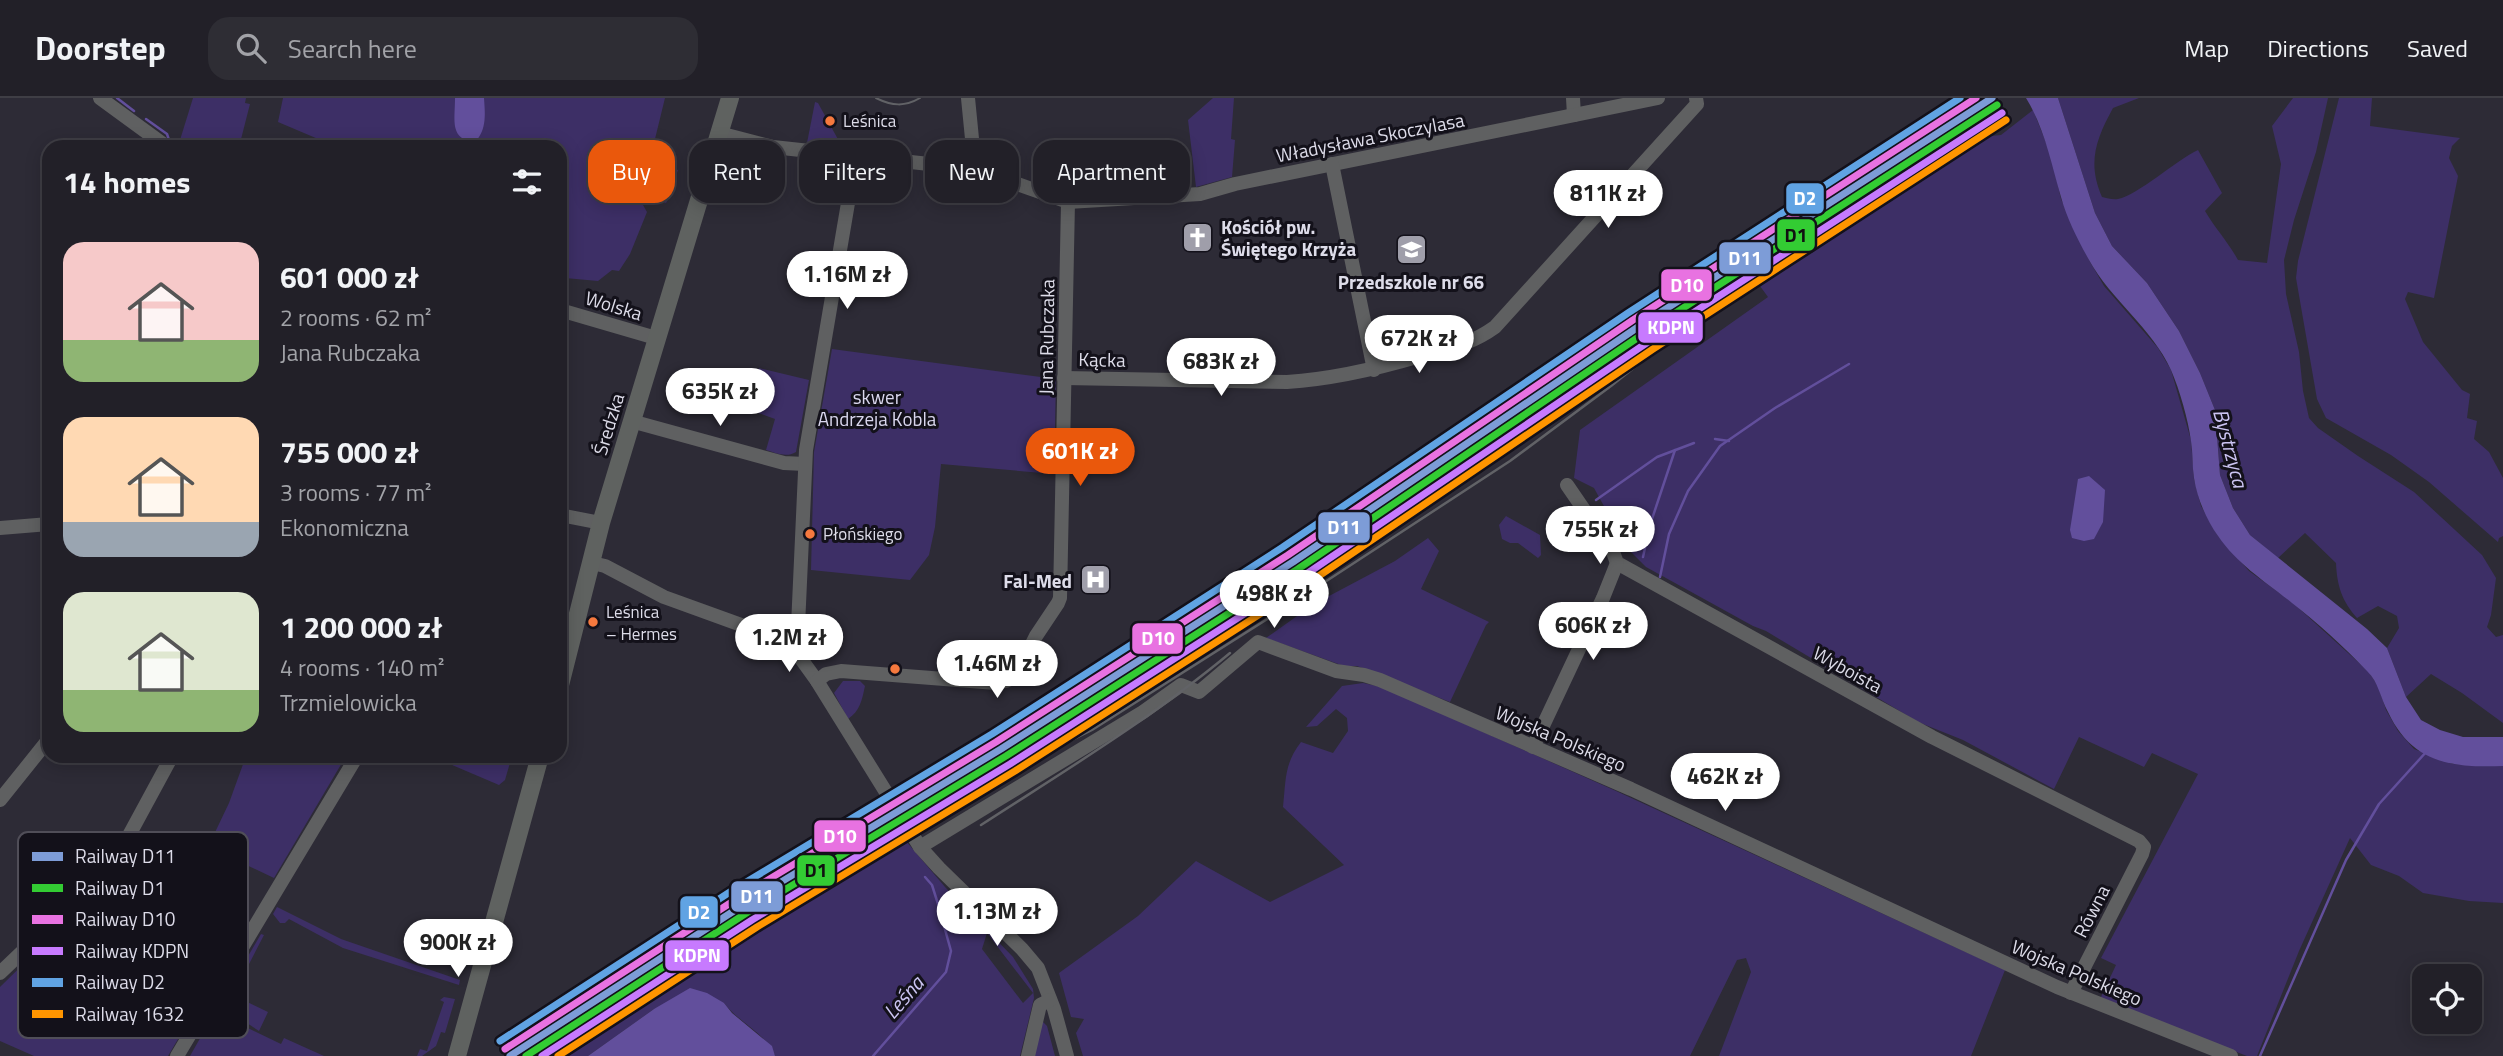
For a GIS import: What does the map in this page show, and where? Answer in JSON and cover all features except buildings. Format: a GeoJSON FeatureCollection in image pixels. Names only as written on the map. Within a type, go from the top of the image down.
{"type":"FeatureCollection","features":[{"type":"Feature","properties":{"kind":"main road","name":"Średzka"},"geometry":{"type":"LineString","coordinates":[[567,658],[601,523],[730,98]]}},
{"type":"Feature","properties":{"kind":"main road"},"geometry":{"type":"LineString","coordinates":[[457,1056],[538,763]]}},
{"type":"Feature","properties":{"kind":"street"},"geometry":{"type":"LineString","coordinates":[[100,98],[157,140]]}},
{"type":"Feature","properties":{"kind":"street"},"geometry":{"type":"LineString","coordinates":[[968,98],[972,140]]}},
{"type":"Feature","properties":{"kind":"street"},"geometry":{"type":"LineString","coordinates":[[1573,98],[1574,115]]}},
{"type":"Feature","properties":{"kind":"street","name":"Władysława Skoczylasa"},"geometry":{"type":"LineString","coordinates":[[1190,195],[1658,98]]}},
{"type":"Feature","properties":{"kind":"street","name":"Kącka"},"geometry":{"type":"LineString","coordinates":[[1064,378],[1287,382],[1313,380],[1374,370],[1476,341],[1495,327],[1685,119],[1696,104],[1696,98]]}},
{"type":"Feature","properties":{"kind":"street","name":"Władysława Skoczylasa"},"geometry":{"type":"LineString","coordinates":[[719,133],[773,147],[799,150]]}},
{"type":"Feature","properties":{"kind":"street"},"geometry":{"type":"LineString","coordinates":[[1332,164],[1374,370]]}},
{"type":"Feature","properties":{"kind":"street"},"geometry":{"type":"LineString","coordinates":[[791,645],[798,626],[805,464],[848,203]]}},
{"type":"Feature","properties":{"kind":"street","name":"Jana Rubczaka"},"geometry":{"type":"LineString","coordinates":[[817,681],[826,674],[841,671],[996,683],[1006,681],[1016,676],[1036,636],[1060,598],[1068,203]]}},
{"type":"Feature","properties":{"kind":"street","name":"Wolska"},"geometry":{"type":"LineString","coordinates":[[567,311],[656,338]]}},
{"type":"Feature","properties":{"kind":"street"},"geometry":{"type":"LineString","coordinates":[[631,421],[785,463],[805,464]]}},
{"type":"Feature","properties":{"kind":"street"},"geometry":{"type":"LineString","coordinates":[[1533,747],[1617,563],[1613,552],[1567,485]]}},
{"type":"Feature","properties":{"kind":"street"},"geometry":{"type":"LineString","coordinates":[[567,516],[601,523]]}},
{"type":"Feature","properties":{"kind":"street"},"geometry":{"type":"LineString","coordinates":[[0,528],[42,525]]}},
{"type":"Feature","properties":{"kind":"street"},"geometry":{"type":"LineString","coordinates":[[592,563],[605,566],[664,597],[791,645],[817,681],[920,847],[1038,968],[1067,1056]]}},
{"type":"Feature","properties":{"kind":"street","name":"Wyboista"},"geometry":{"type":"LineString","coordinates":[[1617,563],[1932,737],[2139,841],[2144,847]]}},
{"type":"Feature","properties":{"kind":"street","name":"Wojska Polskiego"},"geometry":{"type":"LineString","coordinates":[[920,847],[1143,712],[1181,685],[1199,692],[1258,642],[1335,671],[1380,680],[1719,829],[2071,993],[2231,1056]]}},
{"type":"Feature","properties":{"kind":"street"},"geometry":{"type":"LineString","coordinates":[[0,800],[42,748]]}},
{"type":"Feature","properties":{"kind":"street"},"geometry":{"type":"LineString","coordinates":[[131,832],[168,763]]}},
{"type":"Feature","properties":{"kind":"street"},"geometry":{"type":"LineString","coordinates":[[248,937],[353,763]]}},
{"type":"Feature","properties":{"kind":"street","name":"Równa"},"geometry":{"type":"LineString","coordinates":[[2071,993],[2144,847]]}},
{"type":"Feature","properties":{"kind":"street"},"geometry":{"type":"LineString","coordinates":[[0,973],[18,956]]}},
{"type":"Feature","properties":{"kind":"street"},"geometry":{"type":"LineString","coordinates":[[1028,1056],[1040,1004],[1050,1000]]}},
{"type":"Feature","properties":{"kind":"street"},"geometry":{"type":"LineString","coordinates":[[177,1056],[188,1038]]}},
{"type":"Feature","properties":{"kind":"green space"},"geometry":{"type":"Polygon","coordinates":[[[193,98],[246,98],[245,103],[250,104],[241,140],[180,140],[193,98]]]}},
{"type":"Feature","properties":{"kind":"green space"},"geometry":{"type":"Polygon","coordinates":[[[283,98],[665,98],[655,140],[588,140],[588,203],[644,203],[647,212],[630,254],[619,271],[612,270],[598,281],[567,278],[567,140],[320,140],[278,122],[283,98]]]}},
{"type":"Feature","properties":{"kind":"green space"},"geometry":{"type":"Polygon","coordinates":[[[1213,98],[1234,98],[1232,177],[1196,187],[1188,120],[1213,98]]]}},
{"type":"Feature","properties":{"kind":"green space"},"geometry":{"type":"Polygon","coordinates":[[[2058,98],[2139,98],[2113,108],[2102,130],[2094,162],[2097,185],[2102,197],[2116,199],[2126,196],[2198,150],[2222,193],[2205,211],[2238,260],[2267,263],[2281,164],[2272,126],[2293,98],[2328,98],[2316,152],[2284,260],[2286,294],[2299,352],[2309,418],[2318,428],[2414,492],[2482,555],[2496,578],[2487,627],[2496,637],[2503,635],[2503,723],[2431,674],[2406,697],[2387,648],[2399,628],[2397,616],[2378,606],[2357,618],[2341,593],[2336,563],[2305,533],[2278,558],[2250,535],[2233,508],[2220,475],[2215,410],[2200,373],[2179,331],[2147,283],[2112,246],[2095,213],[2058,98]]]}},
{"type":"Feature","properties":{"kind":"green space"},"geometry":{"type":"Polygon","coordinates":[[[2339,98],[2372,98],[2370,126],[2460,138],[2452,146],[2449,158],[2458,176],[2434,298],[2408,292],[2405,299],[2423,342],[2462,390],[2470,394],[2467,418],[2477,421],[2474,439],[2489,452],[2503,478],[2503,536],[2498,542],[2429,482],[2391,455],[2326,418],[2317,399],[2296,278],[2339,98]]]}},
{"type":"Feature","properties":{"kind":"green space"},"geometry":{"type":"Polygon","coordinates":[[[815,102],[838,140],[808,140],[815,102]]]}},
{"type":"Feature","properties":{"kind":"green space"},"geometry":{"type":"Polygon","coordinates":[[[2033,110],[2051,155],[2061,199],[2089,260],[2104,286],[2158,348],[2171,370],[2191,440],[2194,479],[2201,506],[2218,536],[2249,571],[2293,603],[2369,672],[2398,731],[2414,749],[2453,764],[2503,766],[2503,903],[2469,901],[2423,893],[2399,876],[2371,865],[2350,838],[2299,951],[2257,1056],[2247,1056],[2100,999],[2116,965],[2101,958],[2198,774],[2152,753],[2144,767],[2079,737],[2054,789],[1963,740],[1918,722],[1766,631],[1646,567],[1627,548],[1594,488],[1574,478],[1580,430],[1768,297],[1757,282],[1851,223],[1929,158],[1961,139],[2001,135],[2033,110]]]}},
{"type":"Feature","properties":{"kind":"green space","name":"skwer Andrzeja Kobla"},"geometry":{"type":"Polygon","coordinates":[[[832,349],[1056,379],[1054,474],[941,464],[935,527],[929,555],[910,580],[811,570],[814,452],[832,349]]]}},
{"type":"Feature","properties":{"kind":"green space"},"geometry":{"type":"Polygon","coordinates":[[[759,368],[809,380],[796,452],[792,454],[766,450],[775,419],[747,409],[759,368]]]}},
{"type":"Feature","properties":{"kind":"green space"},"geometry":{"type":"Polygon","coordinates":[[[1506,516],[1540,535],[1541,555],[1538,558],[1518,543],[1502,539],[1499,525],[1506,516]]]}},
{"type":"Feature","properties":{"kind":"green space"},"geometry":{"type":"Polygon","coordinates":[[[1428,538],[1439,551],[1421,589],[1489,622],[1450,702],[1357,666],[1344,666],[1266,638],[1314,604],[1395,561],[1428,538]]]}},
{"type":"Feature","properties":{"kind":"green space"},"geometry":{"type":"Polygon","coordinates":[[[843,681],[860,681],[865,686],[858,709],[848,719],[834,693],[843,681]]]}},
{"type":"Feature","properties":{"kind":"green space"},"geometry":{"type":"Polygon","coordinates":[[[1363,683],[1382,687],[1616,791],[2005,970],[1971,1056],[1719,1056],[1751,972],[1746,958],[1737,960],[1690,1056],[1083,1056],[1076,1033],[1084,1019],[1071,1017],[1059,973],[1138,916],[1196,861],[1270,902],[1344,865],[1283,807],[1289,765],[1301,742],[1333,753],[1348,731],[1347,718],[1336,709],[1317,726],[1306,727],[1342,686],[1363,683]]]}},
{"type":"Feature","properties":{"kind":"green space"},"geometry":{"type":"Polygon","coordinates":[[[243,763],[342,763],[274,878],[248,866],[248,832],[215,832],[243,763]]]}},
{"type":"Feature","properties":{"kind":"green space"},"geometry":{"type":"Polygon","coordinates":[[[447,763],[510,763],[505,780],[499,785],[447,763]]]}},
{"type":"Feature","properties":{"kind":"green space"},"geometry":{"type":"Polygon","coordinates":[[[900,834],[945,887],[1013,957],[1033,989],[1034,998],[1020,1056],[775,1056],[766,1041],[724,1003],[654,1009],[588,1056],[531,1056],[621,998],[625,1001],[678,968],[738,936],[785,903],[900,834]],[[987,933],[982,949],[1023,1003],[1033,993],[987,933]]]}},
{"type":"Feature","properties":{"kind":"green space"},"geometry":{"type":"Polygon","coordinates":[[[277,907],[341,939],[460,980],[459,985],[343,948],[289,919],[280,923],[273,914],[277,907]]]}},
{"type":"Feature","properties":{"kind":"green space"},"geometry":{"type":"Polygon","coordinates":[[[261,934],[264,935],[248,966],[248,956],[261,934]]]}},
{"type":"Feature","properties":{"kind":"green space"},"geometry":{"type":"Polygon","coordinates":[[[18,969],[18,1038],[179,1038],[168,1056],[34,1056],[0,1041],[0,987],[18,969]]]}},
{"type":"Feature","properties":{"kind":"green space"},"geometry":{"type":"Polygon","coordinates":[[[444,997],[455,999],[445,1033],[441,1032],[436,1046],[422,1056],[417,1056],[420,1049],[427,1051],[444,1002],[440,1000],[444,997]]]}},
{"type":"Feature","properties":{"kind":"green space"},"geometry":{"type":"Polygon","coordinates":[[[248,1002],[268,1012],[259,1031],[248,1024],[248,1002]]]}},
{"type":"Feature","properties":{"kind":"green space"},"geometry":{"type":"Polygon","coordinates":[[[1041,1020],[1047,1026],[1055,1056],[1032,1056],[1041,1020]]]}},
{"type":"Feature","properties":{"kind":"green space"},"geometry":{"type":"Polygon","coordinates":[[[248,1028],[281,1044],[284,1038],[324,1056],[190,1056],[200,1038],[248,1038],[248,1028]]]}},
{"type":"Feature","properties":{"kind":"shaded area"},"geometry":{"type":"Polygon","coordinates":[[[455,98],[484,98],[484,126],[477,140],[461,137],[455,128],[455,98]]]}},
{"type":"Feature","properties":{"kind":"shaded area"},"geometry":{"type":"Polygon","coordinates":[[[2026,98],[2058,98],[2095,213],[2112,246],[2147,283],[2179,331],[2215,410],[2220,475],[2233,508],[2250,535],[2387,648],[2406,697],[2421,720],[2440,730],[2463,737],[2503,737],[2503,766],[2466,766],[2435,759],[2421,752],[2398,729],[2367,671],[2321,627],[2243,564],[2218,536],[2197,493],[2188,424],[2171,370],[2143,327],[2108,288],[2085,252],[2066,213],[2043,134],[2026,98]]]}},
{"type":"Feature","properties":{"kind":"shaded area"},"geometry":{"type":"Polygon","coordinates":[[[2089,476],[2105,490],[2103,522],[2094,539],[2084,541],[2072,538],[2070,530],[2078,479],[2089,476]]]}},
{"type":"Feature","properties":{"kind":"shaded area"},"geometry":{"type":"Polygon","coordinates":[[[690,988],[707,993],[724,1003],[732,1013],[772,1046],[775,1056],[588,1056],[654,1009],[690,988]]]}},
{"type":"Feature","properties":{"kind":"waterway"},"geometry":{"type":"LineString","coordinates":[[117,98],[134,111]]}},
{"type":"Feature","properties":{"kind":"waterway"},"geometry":{"type":"LineString","coordinates":[[146,119],[167,134],[169,140]]}},
{"type":"Feature","properties":{"kind":"waterway"},"geometry":{"type":"LineString","coordinates":[[1660,577],[1669,534],[1688,491],[1720,446],[1775,408],[1849,364]]}},
{"type":"Feature","properties":{"kind":"waterway"},"geometry":{"type":"LineString","coordinates":[[1715,439],[1729,441]]}},
{"type":"Feature","properties":{"kind":"waterway"},"geometry":{"type":"LineString","coordinates":[[1596,500],[1657,457],[1694,443]]}},
{"type":"Feature","properties":{"kind":"waterway"},"geometry":{"type":"LineString","coordinates":[[1643,557],[1650,525],[1675,450]]}},
{"type":"Feature","properties":{"kind":"waterway"},"geometry":{"type":"LineString","coordinates":[[2260,1056],[2346,860],[2379,804],[2427,751]]}},
{"type":"Feature","properties":{"kind":"waterway","name":"Leśna"},"geometry":{"type":"LineString","coordinates":[[925,877],[932,885],[938,904]]}},
{"type":"Feature","properties":{"kind":"waterway","name":"Leśna"},"geometry":{"type":"LineString","coordinates":[[873,1056],[946,972],[951,951],[941,915]]}},
{"type":"Feature","properties":{"kind":"tram line"},"geometry":{"type":"LineString","coordinates":[[876,98],[898,104],[920,98]]}},
{"type":"Feature","properties":{"kind":"railway"},"geometry":{"type":"LineString","coordinates":[[921,815],[1092,730],[1305,595],[1510,461],[1704,312],[1868,205]]}},
{"type":"Feature","properties":{"kind":"railway"},"geometry":{"type":"LineString","coordinates":[[1641,316],[1724,263]]}},
{"type":"Feature","properties":{"kind":"railway"},"geometry":{"type":"LineString","coordinates":[[981,825],[1077,764],[1230,653]]}},
{"type":"Feature","properties":{"kind":"railway"},"geometry":{"type":"LineString","coordinates":[[628,997],[710,944]]}},
{"type":"Feature","properties":{"kind":"railway"},"geometry":{"type":"LineString","coordinates":[[560,1015],[643,961]]}},
{"type":"Feature","properties":{"kind":"rail line","name":"D2"},"geometry":{"type":"LineString","coordinates":[[500,1041],[733,890],[992,734],[1283,547],[1628,313],[1960,98]]}},
{"type":"Feature","properties":{"kind":"rail line","name":"D10"},"geometry":{"type":"LineString","coordinates":[[505,1049],[738,898],[996,742],[1288,555],[1633,320],[1976,98]]}},
{"type":"Feature","properties":{"kind":"rail line","name":"D11"},"geometry":{"type":"LineString","coordinates":[[510,1056],[743,905],[1001,749],[1293,562],[1638,327],[1992,98]]}},
{"type":"Feature","properties":{"kind":"rail line","name":"D1"},"geometry":{"type":"LineString","coordinates":[[526,1056],[748,912],[1006,756],[1298,569],[1643,334],[1997,105]]}},
{"type":"Feature","properties":{"kind":"rail line","name":"KDPN"},"geometry":{"type":"LineString","coordinates":[[542,1056],[752,920],[1010,764],[1302,577],[1648,342],[2002,113]]}},
{"type":"Feature","properties":{"kind":"rail line","name":"1632"},"geometry":{"type":"LineString","coordinates":[[558,1056],[757,927],[1015,771],[1307,584],[1653,349],[2006,120]]}},
{"type":"Feature","properties":{"kind":"place","name":"Leśnica"},"geometry":{"type":"Point","coordinates":[830,121]}},
{"type":"Feature","properties":{"kind":"place","name":"Kościół pw. Świętego Krzyża"},"geometry":{"type":"Point","coordinates":[1198,237]}},
{"type":"Feature","properties":{"kind":"place","name":"Przedszkole nr 66"},"geometry":{"type":"Point","coordinates":[1411,250]}},
{"type":"Feature","properties":{"kind":"place","name":"Płońskiego"},"geometry":{"type":"Point","coordinates":[810,534]}},
{"type":"Feature","properties":{"kind":"place","name":"Fal-Med"},"geometry":{"type":"Point","coordinates":[1095,580]}},
{"type":"Feature","properties":{"kind":"place","name":"Leśnica – Hermes"},"geometry":{"type":"Point","coordinates":[593,622]}},
{"type":"Feature","properties":{"kind":"water label","name":"Bystrzyca"},"geometry":{"type":"Point","coordinates":[2231,448]}}]}
